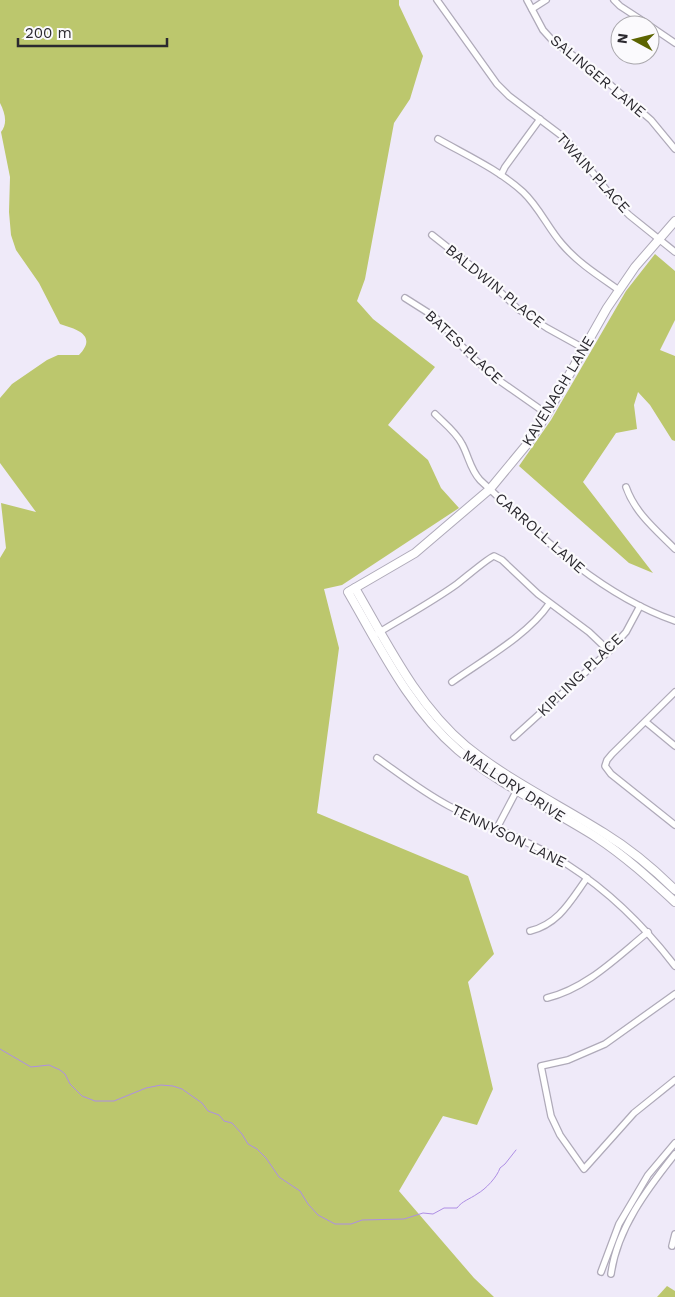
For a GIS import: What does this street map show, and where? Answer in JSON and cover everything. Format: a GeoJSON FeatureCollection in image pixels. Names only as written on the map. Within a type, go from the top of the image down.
{"type":"FeatureCollection","features":[{"type":"Feature","properties":{"kind":"main road","name":"KAVENAGH LANE"},"geometry":{"type":"LineString","coordinates":[[351,590],[415,553],[490,489],[528,443],[548,414],[619,290],[635,267],[675,221]]}},
{"type":"Feature","properties":{"kind":"main road","name":"MALLORY DRIVE"},"geometry":{"type":"LineString","coordinates":[[351,590],[377,634],[402,684],[436,729],[458,750],[487,772],[518,786],[613,849],[675,902]]}},
{"type":"Feature","properties":{"kind":"main road"},"geometry":{"type":"LineString","coordinates":[[518,786],[619,843],[675,890]]}},
{"type":"Feature","properties":{"kind":"street","name":"TWAIN PLACE"},"geometry":{"type":"LineString","coordinates":[[438,0],[497,84],[509,96],[566,139],[616,202],[629,215],[675,252]]}},
{"type":"Feature","properties":{"kind":"street","name":"SALINGER LANE"},"geometry":{"type":"LineString","coordinates":[[527,0],[543,30],[552,40],[598,74],[651,120],[675,149]]}},
{"type":"Feature","properties":{"kind":"street"},"geometry":{"type":"LineString","coordinates":[[532,9],[546,0]]}},
{"type":"Feature","properties":{"kind":"street"},"geometry":{"type":"LineString","coordinates":[[614,0],[635,15]]}},
{"type":"Feature","properties":{"kind":"street"},"geometry":{"type":"LineString","coordinates":[[660,32],[675,42]]}},
{"type":"Feature","properties":{"kind":"street"},"geometry":{"type":"LineString","coordinates":[[501,175],[540,119]]}},
{"type":"Feature","properties":{"kind":"street"},"geometry":{"type":"LineString","coordinates":[[438,139],[501,175],[522,191],[570,253],[589,270],[619,290]]}},
{"type":"Feature","properties":{"kind":"street","name":"BALDWIN PLACE"},"geometry":{"type":"LineString","coordinates":[[432,235],[484,276],[518,308],[547,328],[585,349]]}},
{"type":"Feature","properties":{"kind":"street","name":"BATES PLACE"},"geometry":{"type":"LineString","coordinates":[[405,298],[435,317],[472,357],[497,379],[548,414]]}},
{"type":"Feature","properties":{"kind":"street","name":"CARROLL LANE"},"geometry":{"type":"LineString","coordinates":[[435,414],[458,437],[464,446],[475,474],[562,554],[606,587],[640,606],[675,621]]}},
{"type":"Feature","properties":{"kind":"street"},"geometry":{"type":"LineString","coordinates":[[626,487],[638,511],[675,549]]}},
{"type":"Feature","properties":{"kind":"street"},"geometry":{"type":"LineString","coordinates":[[377,634],[456,585],[494,556],[502,560],[549,604],[589,632],[609,652]]}},
{"type":"Feature","properties":{"kind":"street"},"geometry":{"type":"LineString","coordinates":[[452,682],[522,632],[549,604]]}},
{"type":"Feature","properties":{"kind":"street","name":"KIPLING PLACE"},"geometry":{"type":"LineString","coordinates":[[514,737],[609,652],[626,632],[640,606]]}},
{"type":"Feature","properties":{"kind":"street"},"geometry":{"type":"LineString","coordinates":[[675,692],[612,754],[605,766],[611,774],[675,825]]}},
{"type":"Feature","properties":{"kind":"street"},"geometry":{"type":"LineString","coordinates":[[646,722],[675,746]]}},
{"type":"Feature","properties":{"kind":"street","name":"TENNYSON LANE"},"geometry":{"type":"LineString","coordinates":[[377,758],[427,794],[568,864],[628,912],[648,932],[675,966]]}},
{"type":"Feature","properties":{"kind":"street"},"geometry":{"type":"LineString","coordinates":[[497,828],[518,786]]}},
{"type":"Feature","properties":{"kind":"street"},"geometry":{"type":"LineString","coordinates":[[530,931],[543,927],[555,918],[566,907],[587,878]]}},
{"type":"Feature","properties":{"kind":"street"},"geometry":{"type":"LineString","coordinates":[[547,998],[574,989],[591,978],[648,932]]}},
{"type":"Feature","properties":{"kind":"street"},"geometry":{"type":"LineString","coordinates":[[675,994],[605,1044],[568,1060],[541,1066],[551,1116],[560,1136],[584,1169],[634,1114],[675,1080]]}},
{"type":"Feature","properties":{"kind":"street"},"geometry":{"type":"LineString","coordinates":[[601,1272],[618,1224],[648,1175],[675,1143]]}},
{"type":"Feature","properties":{"kind":"street"},"geometry":{"type":"LineString","coordinates":[[611,1274],[620,1242],[633,1215],[653,1182],[675,1154]]}},
{"type":"Feature","properties":{"kind":"street"},"geometry":{"type":"LineString","coordinates":[[672,1246],[675,1234]]}},
{"type":"Feature","properties":{"kind":"green space"},"geometry":{"type":"Polygon","coordinates":[[[0,0],[399,0],[399,5],[423,56],[410,99],[394,123],[365,279],[357,301],[373,319],[435,367],[388,425],[428,460],[441,488],[459,508],[342,585],[324,589],[339,648],[317,813],[468,876],[494,954],[468,982],[493,1089],[477,1125],[443,1116],[399,1191],[474,1278],[494,1297],[0,1297],[0,558],[6,548],[1,503],[36,512],[0,463],[0,398],[12,384],[47,360],[58,355],[79,355],[84,348],[86,338],[78,331],[60,324],[39,283],[16,250],[11,235],[9,212],[10,177],[1,132],[5,122],[0,103],[0,0]]]}},
{"type":"Feature","properties":{"kind":"green space"},"geometry":{"type":"Polygon","coordinates":[[[655,254],[675,271],[675,320],[660,350],[675,356],[675,441],[672,440],[650,405],[638,392],[634,405],[637,429],[616,433],[583,482],[653,573],[629,563],[519,466],[551,420],[626,291],[655,254]]]}},
{"type":"Feature","properties":{"kind":"green space"},"geometry":{"type":"Polygon","coordinates":[[[667,1286],[675,1291],[675,1297],[657,1297],[667,1286]]]}},
{"type":"Feature","properties":{"kind":"waterway"},"geometry":{"type":"LineString","coordinates":[[0,1049],[31,1067],[49,1065],[60,1070],[82,1096],[95,1101],[114,1101],[146,1088],[161,1085],[182,1089],[202,1103],[208,1111],[219,1115],[224,1121],[232,1123],[248,1144],[257,1149],[266,1158],[279,1177],[300,1191],[318,1215],[335,1224],[351,1224],[362,1220],[404,1219],[423,1213],[433,1214],[444,1208],[457,1208],[487,1186],[516,1150]]}}]}
